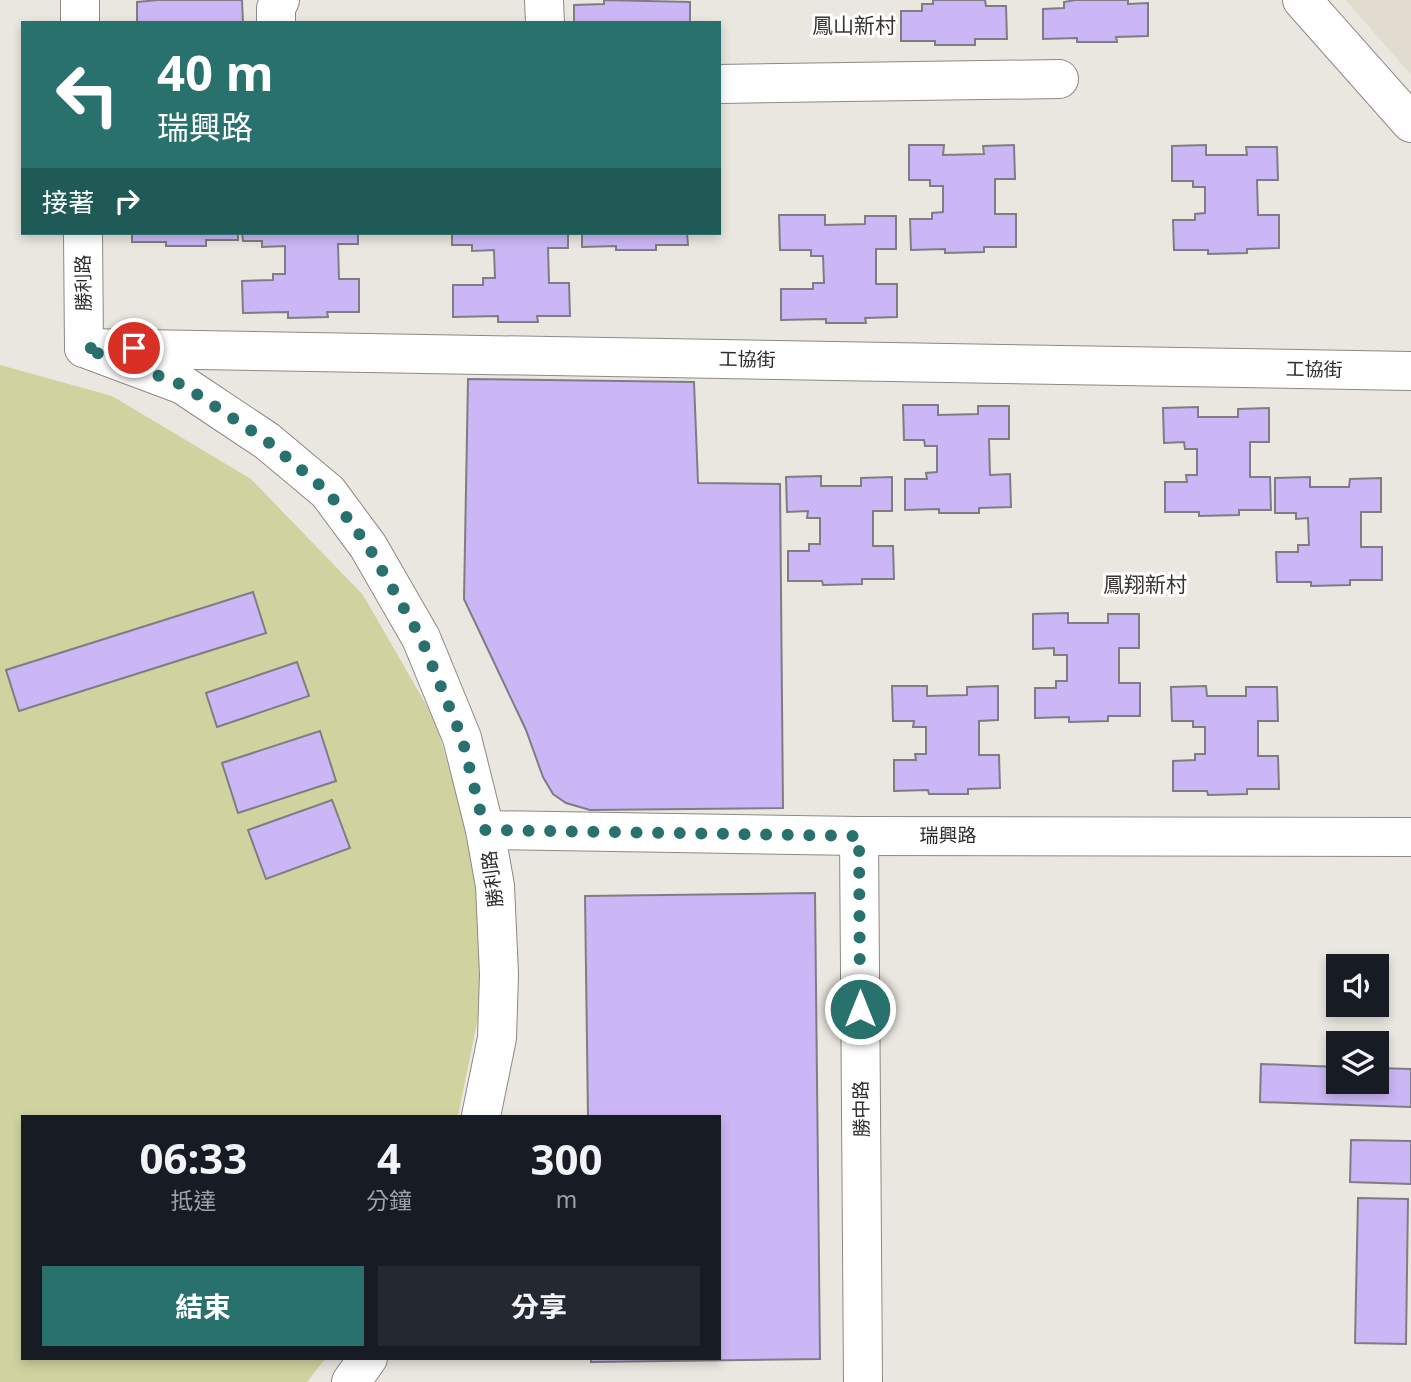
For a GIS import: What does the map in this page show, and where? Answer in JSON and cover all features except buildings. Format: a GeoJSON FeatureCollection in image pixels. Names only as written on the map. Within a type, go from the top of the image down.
{"type":"FeatureCollection","features":[{"type":"Feature","properties":{"kind":"street"},"geometry":{"type":"LineString","coordinates":[[80,0],[80,21]]}},
{"type":"Feature","properties":{"kind":"street"},"geometry":{"type":"LineString","coordinates":[[276,21],[276,8],[280,0]]}},
{"type":"Feature","properties":{"kind":"street"},"geometry":{"type":"LineString","coordinates":[[544,0],[545,21]]}},
{"type":"Feature","properties":{"kind":"street"},"geometry":{"type":"LineString","coordinates":[[1301,0],[1411,123]]}},
{"type":"Feature","properties":{"kind":"street"},"geometry":{"type":"LineString","coordinates":[[721,84],[1059,79]]}},
{"type":"Feature","properties":{"kind":"street","name":"勝利路"},"geometry":{"type":"LineString","coordinates":[[83,235],[84,348],[183,385],[267,441],[328,492],[368,546],[421,638],[462,738],[485,830],[495,886],[499,974],[497,1038],[481,1115]]}},
{"type":"Feature","properties":{"kind":"street","name":"工協街"},"geometry":{"type":"LineString","coordinates":[[84,348],[1411,371]]}},
{"type":"Feature","properties":{"kind":"street","name":"瑞興路"},"geometry":{"type":"LineString","coordinates":[[485,830],[859,836],[1411,837]]}},
{"type":"Feature","properties":{"kind":"street","name":"勝中路"},"geometry":{"type":"LineString","coordinates":[[859,836],[863,1382]]}},
{"type":"Feature","properties":{"kind":"shaded area"},"geometry":{"type":"Polygon","coordinates":[[[1346,0],[1411,0],[1411,75],[1346,0]]]}},
{"type":"Feature","properties":{"kind":"green space"},"geometry":{"type":"Polygon","coordinates":[[[0,365],[112,396],[251,479],[363,595],[435,720],[475,859],[481,1003],[458,1115],[21,1115],[21,1360],[324,1360],[307,1382],[0,1382],[0,365]]]}},
{"type":"Feature","properties":{"kind":"district","name":"鳳山新村"},"geometry":{"type":"Point","coordinates":[854,25]}},
{"type":"Feature","properties":{"kind":"district","name":"鳳翔新村"},"geometry":{"type":"Point","coordinates":[1145,584]}},
{"type":"Feature","properties":{"kind":"route"},"geometry":{"type":"LineString","coordinates":[[134,348],[84,348],[172,379],[267,441],[328,492],[368,546],[421,638],[462,738],[485,830],[859,836],[860,1009]]}}]}
